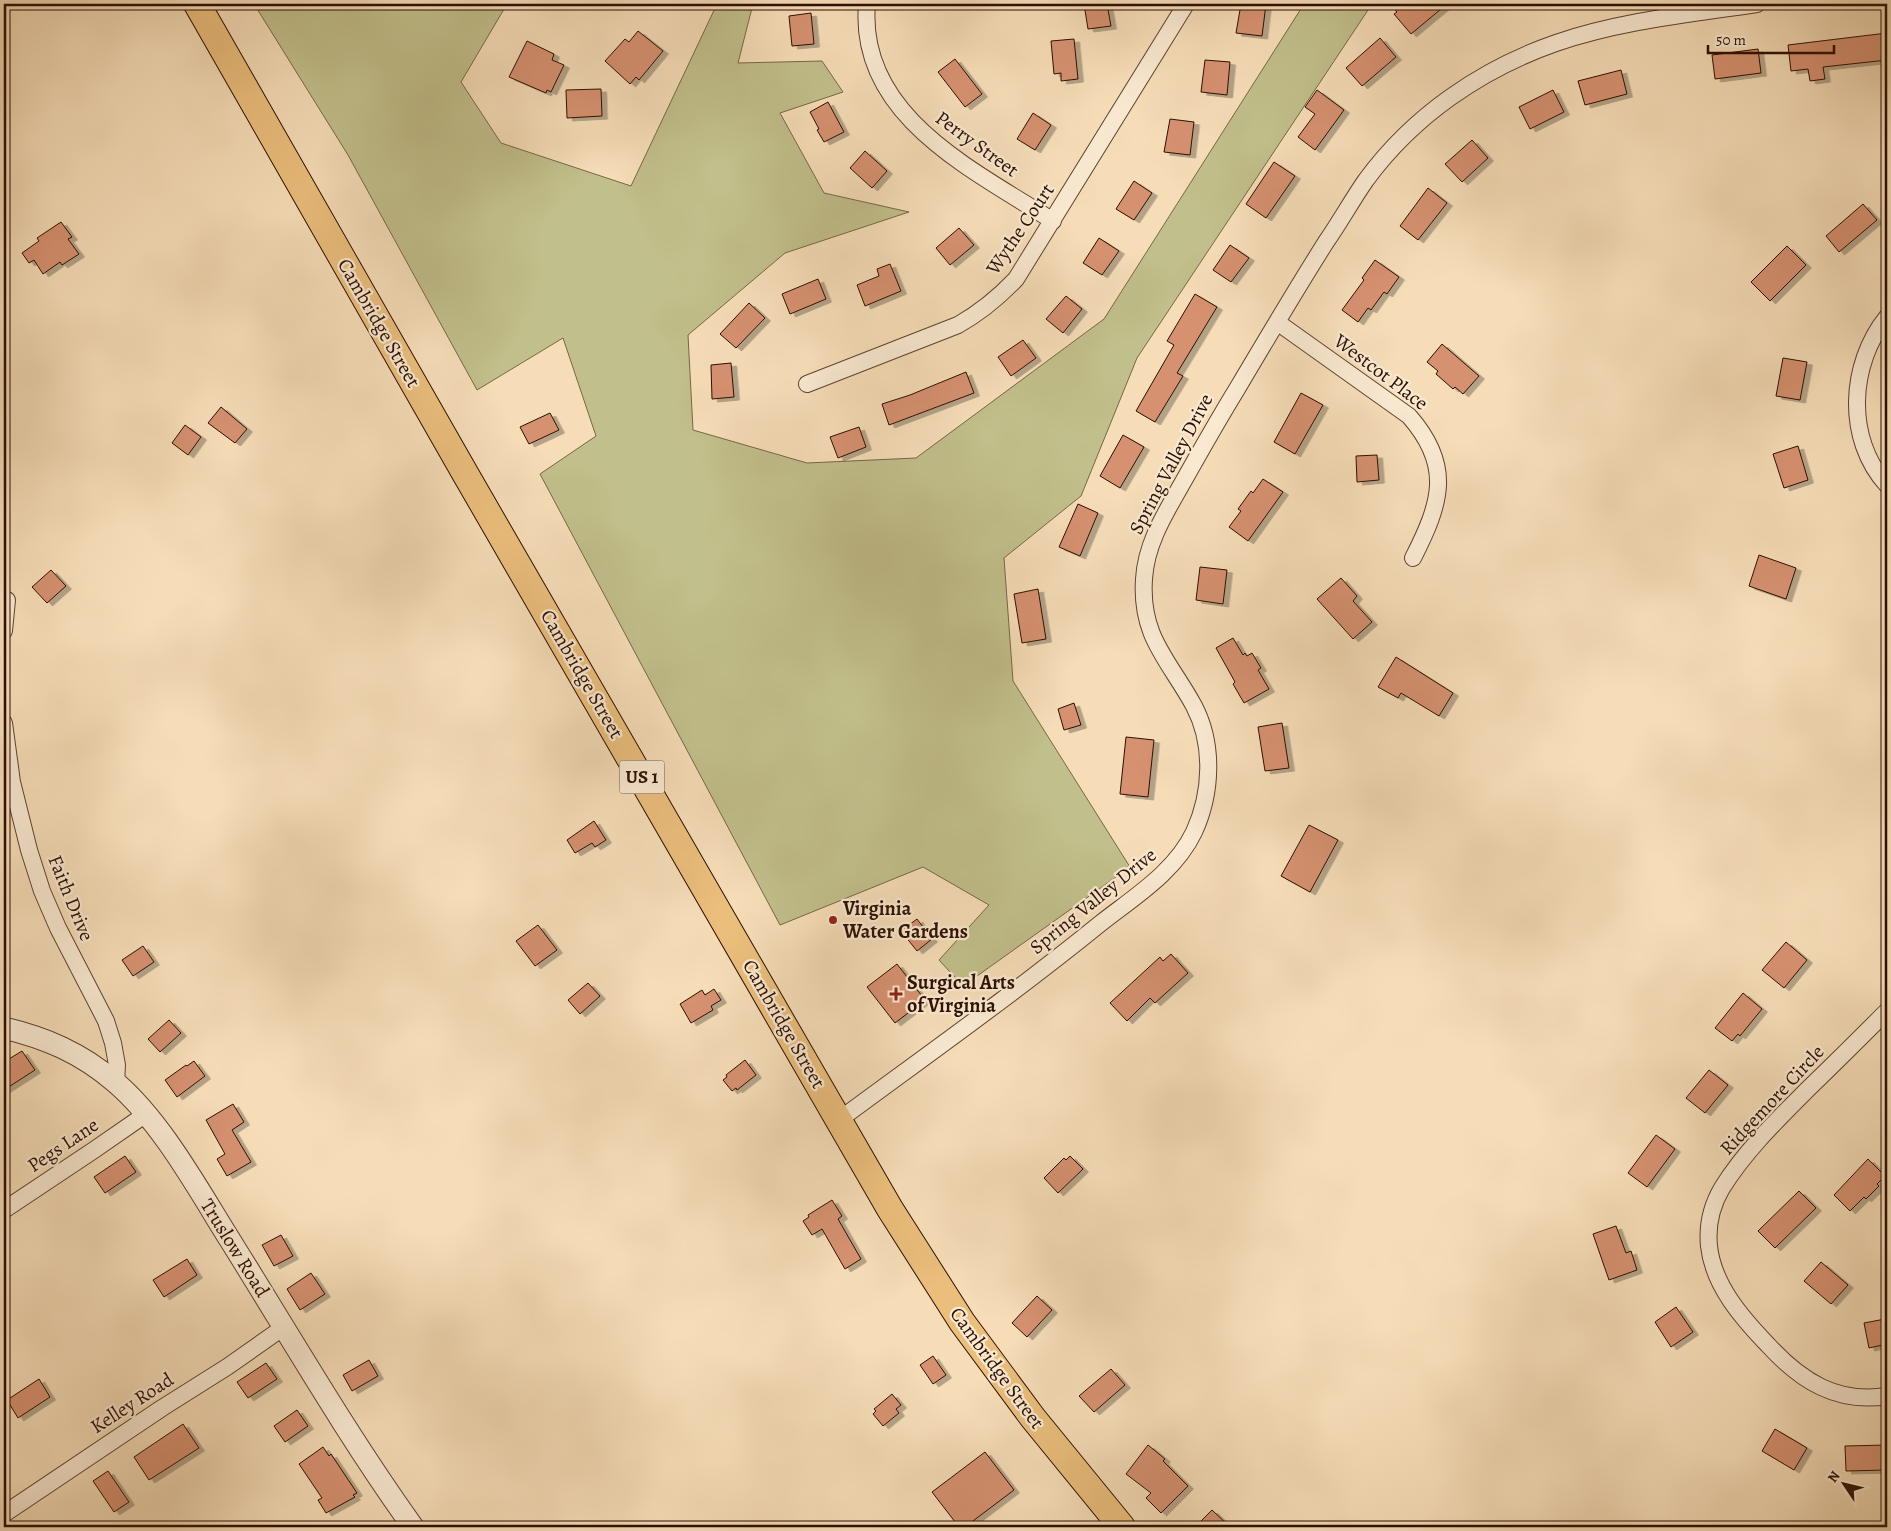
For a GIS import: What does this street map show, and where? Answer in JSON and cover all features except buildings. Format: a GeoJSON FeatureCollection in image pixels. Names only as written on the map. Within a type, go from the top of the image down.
{"type":"FeatureCollection","features":[{"type":"Feature","properties":{"kind":"main road","name":"Cambridge Street"},"geometry":{"type":"LineString","coordinates":[[197,4],[890,1209],[962,1322],[1032,1418],[1122,1527]]}},
{"type":"Feature","properties":{"kind":"street","name":"Perry Street"},"geometry":{"type":"LineString","coordinates":[[867,4],[868,42],[875,65],[885,87],[896,103],[922,131],[947,152],[1053,221]]}},
{"type":"Feature","properties":{"kind":"street","name":"Wythe Court"},"geometry":{"type":"LineString","coordinates":[[807,384],[958,325],[980,313],[999,298],[1016,279],[1053,221],[1186,4]]}},
{"type":"Feature","properties":{"kind":"street","name":"Spring Valley Drive"},"geometry":{"type":"LineString","coordinates":[[839,1120],[1078,942],[1163,874],[1179,856],[1192,836],[1202,814],[1207,791],[1209,767],[1205,739],[1194,707],[1155,644],[1147,622],[1143,599],[1148,553],[1156,531],[1276,322],[1366,181],[1391,150],[1420,122],[1451,97],[1484,75],[1510,61],[1556,43],[1678,10],[1757,4]]}},
{"type":"Feature","properties":{"kind":"street"},"geometry":{"type":"LineString","coordinates":[[1887,317],[1868,347],[1859,374],[1857,398],[1858,420],[1865,447],[1875,468],[1887,485]]}},
{"type":"Feature","properties":{"kind":"street","name":"Westcot Place"},"geometry":{"type":"LineString","coordinates":[[1276,322],[1409,416],[1421,430],[1431,447],[1437,465],[1439,489],[1427,532],[1413,558]]}},
{"type":"Feature","properties":{"kind":"street"},"geometry":{"type":"LineString","coordinates":[[4,630],[8,600]]}},
{"type":"Feature","properties":{"kind":"street","name":"Faith Drive"},"geometry":{"type":"LineString","coordinates":[[4,723],[12,782],[42,892],[58,928],[106,1021],[117,1065],[116,1083]]}},
{"type":"Feature","properties":{"kind":"street","name":"Ridgemore Circle"},"geometry":{"type":"LineString","coordinates":[[1887,1012],[1775,1122],[1745,1157],[1722,1189],[1713,1206],[1709,1225],[1709,1245],[1711,1260],[1718,1278],[1729,1297],[1745,1320],[1769,1347],[1793,1369],[1813,1382],[1852,1398],[1887,1396]]}},
{"type":"Feature","properties":{"kind":"street","name":"Truslow Road"},"geometry":{"type":"LineString","coordinates":[[4,1028],[28,1034],[68,1049],[94,1065],[116,1083],[146,1114],[184,1166],[353,1437],[413,1527]]}},
{"type":"Feature","properties":{"kind":"street","name":"Pegs Lane"},"geometry":{"type":"LineString","coordinates":[[4,1210],[146,1114]]}},
{"type":"Feature","properties":{"kind":"street","name":"Kelley Road"},"geometry":{"type":"LineString","coordinates":[[4,1514],[162,1408],[227,1367],[284,1327]]}},
{"type":"Feature","properties":{"kind":"shaded area"},"geometry":{"type":"Polygon","coordinates":[[[254,4],[507,4],[461,82],[501,143],[631,186],[717,4],[753,4],[738,63],[822,61],[843,92],[780,113],[824,193],[909,212],[785,253],[688,335],[693,430],[807,463],[916,458],[1104,319],[1304,4],[1372,4],[1137,358],[1081,496],[1004,558],[1013,681],[1130,867],[963,986],[939,960],[989,905],[923,867],[780,925],[540,474],[596,436],[563,338],[477,390],[348,155],[254,4]]]}},
{"type":"Feature","properties":{"kind":"place","name":"Virginia Water Gardens"},"geometry":{"type":"Point","coordinates":[833,920]}},
{"type":"Feature","properties":{"kind":"place","name":"Surgical Arts of Virginia"},"geometry":{"type":"Point","coordinates":[896,994]}}]}
